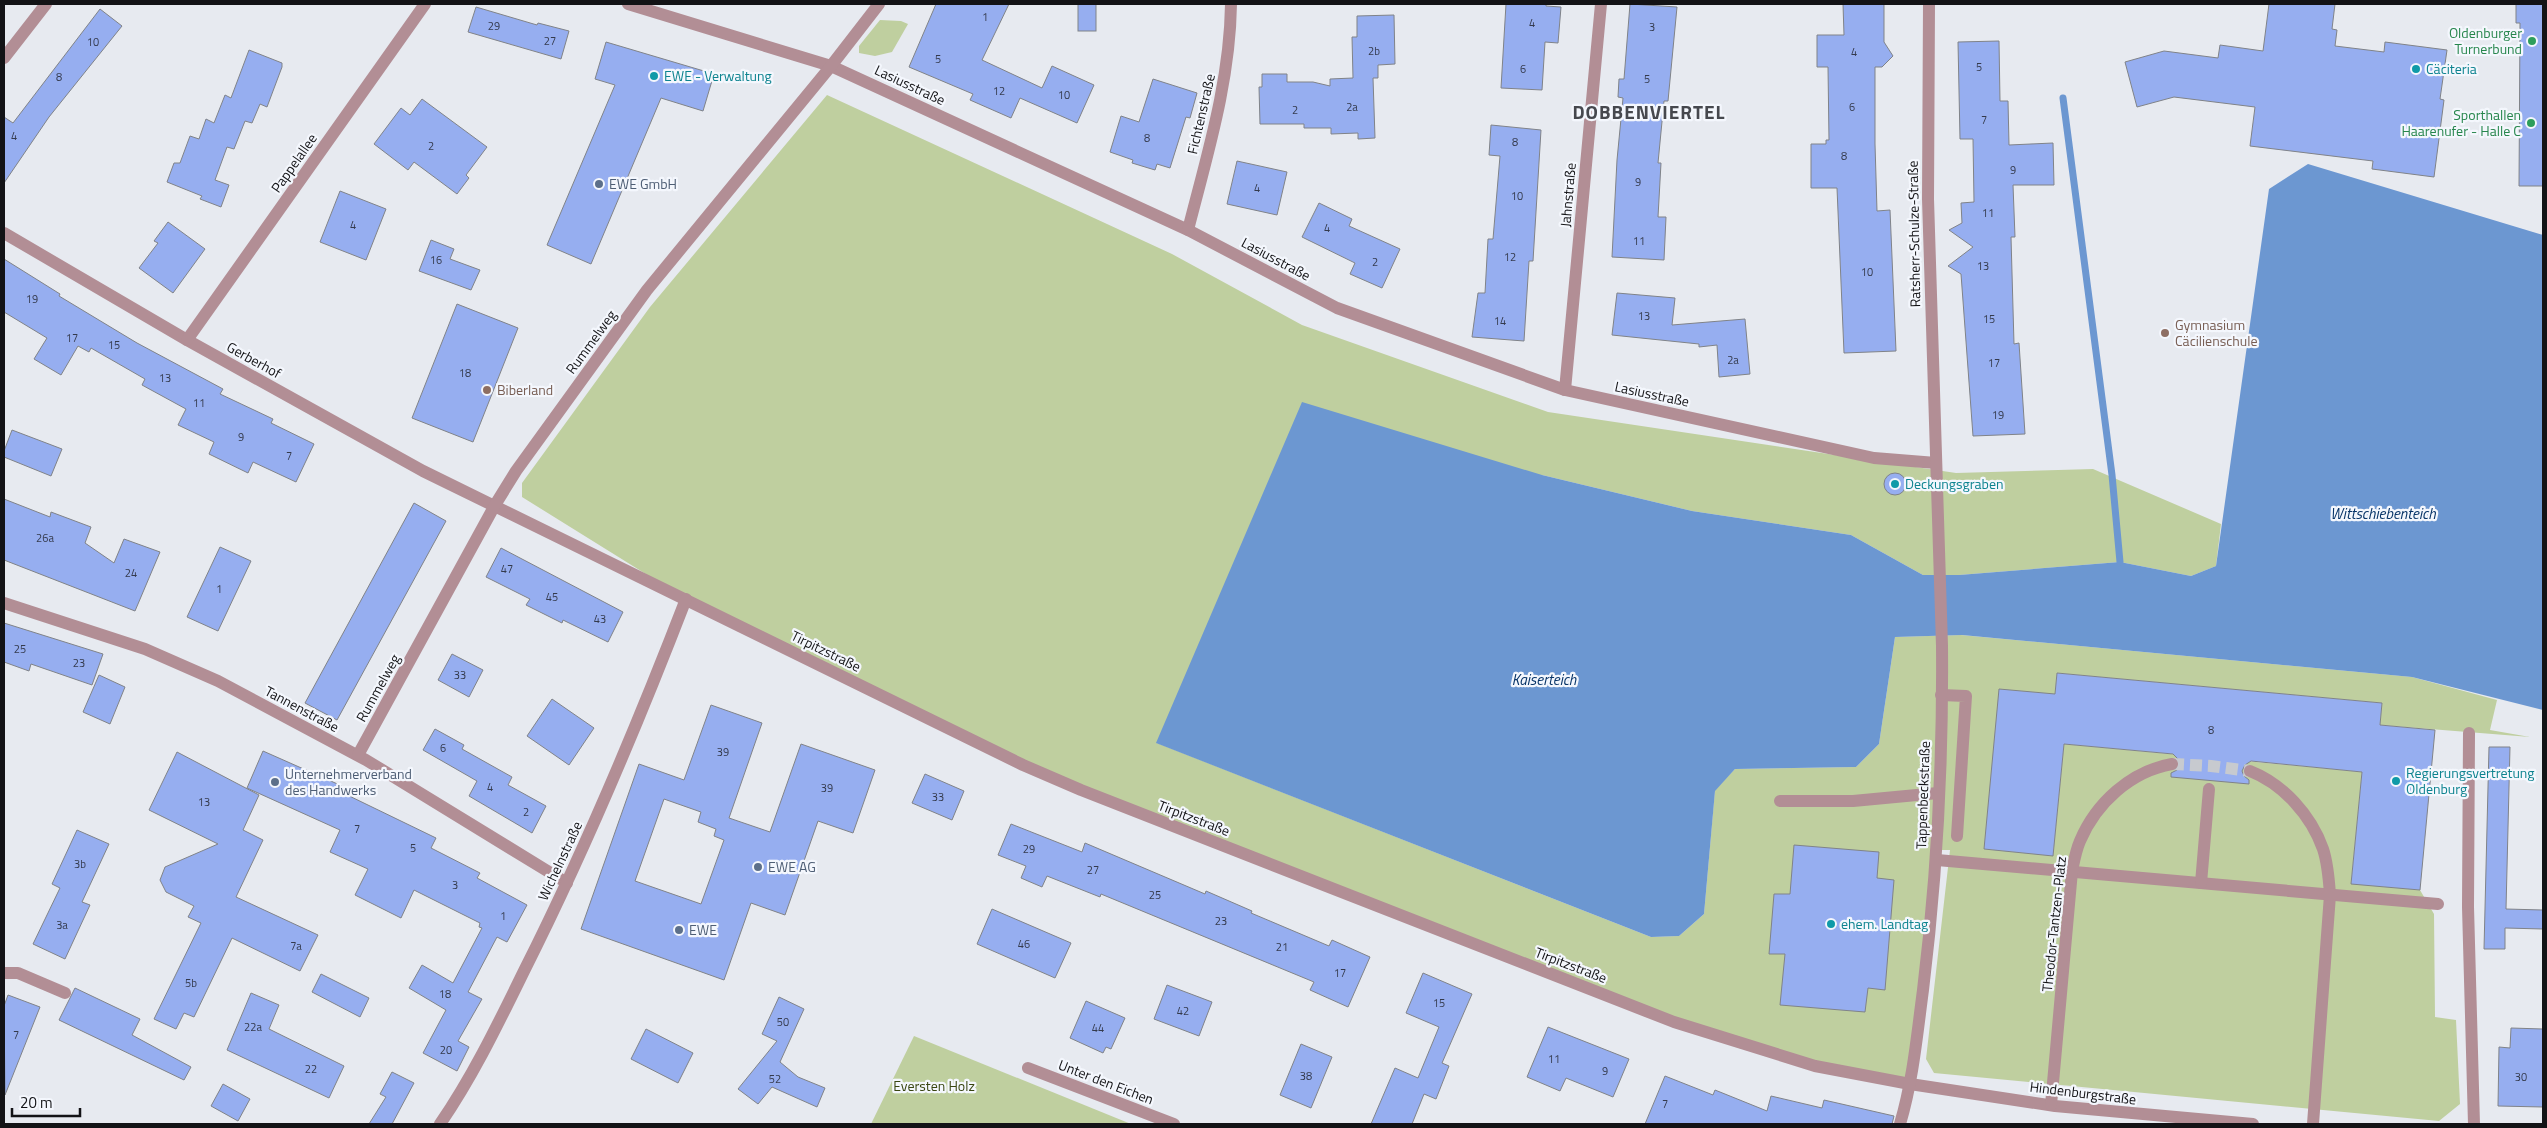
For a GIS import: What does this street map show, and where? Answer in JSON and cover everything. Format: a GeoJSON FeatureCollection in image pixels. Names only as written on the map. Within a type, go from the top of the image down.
{"type":"FeatureCollection","features":[{"type":"Feature","properties":{"kind":"street"},"geometry":{"type":"LineString","coordinates":[[4,58],[46,4]]}},
{"type":"Feature","properties":{"kind":"street","name":"Pappelallee"},"geometry":{"type":"LineString","coordinates":[[187,340],[425,4]]}},
{"type":"Feature","properties":{"kind":"street","name":"Lasiusstraße"},"geometry":{"type":"LineString","coordinates":[[628,4],[831,66],[1188,230],[1337,308],[1565,390],[1874,458],[1936,463]]}},
{"type":"Feature","properties":{"kind":"street","name":"Rummelweg"},"geometry":{"type":"LineString","coordinates":[[358,755],[495,505],[516,471],[647,290],[831,66],[879,4]]}},
{"type":"Feature","properties":{"kind":"street","name":"Fichtenstraße"},"geometry":{"type":"LineString","coordinates":[[1188,230],[1223,93],[1229,60],[1231,4]]}},
{"type":"Feature","properties":{"kind":"street","name":"Jahnstraße"},"geometry":{"type":"LineString","coordinates":[[1565,390],[1601,4]]}},
{"type":"Feature","properties":{"kind":"street","name":"Ratsherr-Schulze-Straße"},"geometry":{"type":"LineString","coordinates":[[1929,4],[1928,199],[1936,463]]}},
{"type":"Feature","properties":{"kind":"street","name":"Gerberhof"},"geometry":{"type":"LineString","coordinates":[[4,233],[187,340],[404,462],[495,505]]}},
{"type":"Feature","properties":{"kind":"street","name":"Tappenbeckstraße"},"geometry":{"type":"LineString","coordinates":[[1900,1124],[1910,1084],[1927,954],[1936,860],[1942,646],[1936,463]]}},
{"type":"Feature","properties":{"kind":"street","name":"Tirpitzstraße"},"geometry":{"type":"LineString","coordinates":[[495,505],[1023,765],[1081,790],[1674,1022],[1815,1066],[1910,1084]]}},
{"type":"Feature","properties":{"kind":"street","name":"Wichelnstraße"},"geometry":{"type":"LineString","coordinates":[[440,1124],[466,1085],[567,883],[642,715],[686,599]]}},
{"type":"Feature","properties":{"kind":"street","name":"Tannenstraße"},"geometry":{"type":"LineString","coordinates":[[4,603],[144,649],[183,664],[358,755],[567,883]]}},
{"type":"Feature","properties":{"kind":"street"},"geometry":{"type":"LineString","coordinates":[[1941,694],[1966,696],[1957,836]]}},
{"type":"Feature","properties":{"kind":"street"},"geometry":{"type":"LineString","coordinates":[[2469,733],[2468,907],[2474,1124]]}},
{"type":"Feature","properties":{"kind":"street","name":"Theodor-Tantzen-Platz"},"geometry":{"type":"LineString","coordinates":[[2051,1105],[2072,871],[2080,842],[2103,804],[2121,787],[2141,773],[2172,764]]}},
{"type":"Feature","properties":{"kind":"street"},"geometry":{"type":"LineString","coordinates":[[2250,771],[2276,784],[2296,804],[2311,826],[2322,848],[2330,895],[2313,1124]]}},
{"type":"Feature","properties":{"kind":"street"},"geometry":{"type":"LineString","coordinates":[[2202,884],[2209,788]]}},
{"type":"Feature","properties":{"kind":"street"},"geometry":{"type":"LineString","coordinates":[[1780,802],[1854,801],[1938,793]]}},
{"type":"Feature","properties":{"kind":"street"},"geometry":{"type":"LineString","coordinates":[[1936,860],[2438,904]]}},
{"type":"Feature","properties":{"kind":"street"},"geometry":{"type":"LineString","coordinates":[[4,973],[18,973],[65,993]]}},
{"type":"Feature","properties":{"kind":"street","name":"Unter den Eichen"},"geometry":{"type":"LineString","coordinates":[[1028,1068],[1174,1124]]}},
{"type":"Feature","properties":{"kind":"street","name":"Hindenburgstraße"},"geometry":{"type":"LineString","coordinates":[[1910,1084],[2051,1105],[2253,1124]]}},
{"type":"Feature","properties":{"kind":"green space"},"geometry":{"type":"Polygon","coordinates":[[[880,20],[901,21],[908,24],[892,52],[875,56],[859,53],[859,46],[880,20]]]}},
{"type":"Feature","properties":{"kind":"green space"},"geometry":{"type":"Polygon","coordinates":[[[827,95],[1172,254],[1302,325],[1548,412],[1956,473],[2093,469],[2221,524],[2216,566],[2191,576],[2120,562],[1959,575],[1923,575],[1851,535],[1692,511],[1542,475],[1157,743],[1651,937],[1679,936],[1704,914],[1715,790],[1735,769],[1856,767],[1879,744],[1895,637],[1961,635],[2412,677],[2497,700],[2490,730],[2530,737],[2380,725],[2382,703],[2057,673],[2055,694],[1984,849],[2053,855],[2064,744],[2362,772],[2351,883],[2420,890],[2434,914],[2435,1017],[2456,1020],[2460,1104],[2439,1121],[1934,1073],[1926,1059],[1950,850],[1937,850],[1910,1084],[1739,1044],[1112,802],[686,599],[522,497],[522,483],[650,307],[827,95]]]}},
{"type":"Feature","properties":{"kind":"green space","name":"Eversten Holz"},"geometry":{"type":"Polygon","coordinates":[[[914,1036],[1131,1124],[871,1124],[914,1036]]]}},
{"type":"Feature","properties":{"kind":"water"},"geometry":{"type":"Polygon","coordinates":[[[2308,164],[2543,235],[2543,710],[2412,677],[1962,635],[1895,637],[1879,744],[1856,767],[1735,769],[1715,791],[1704,914],[1679,936],[1651,937],[1156,743],[1302,402],[1542,475],[1692,511],[1851,535],[1923,575],[1959,575],[2120,562],[2191,576],[2216,566],[2269,189],[2308,164]]]}},
{"type":"Feature","properties":{"kind":"building"},"geometry":{"type":"Polygon","coordinates":[[[936,4],[1009,4],[982,60],[1042,88],[1052,66],[1094,85],[1077,123],[1020,98],[1011,118],[970,100],[973,94],[909,67],[936,4]]]}},
{"type":"Feature","properties":{"kind":"building"},"geometry":{"type":"Polygon","coordinates":[[[1078,4],[1096,4],[1096,31],[1078,31],[1078,4]]]}},
{"type":"Feature","properties":{"kind":"building"},"geometry":{"type":"Polygon","coordinates":[[[1506,4],[1546,4],[1546,6],[1561,7],[1558,43],[1545,42],[1542,90],[1501,88],[1506,4]]]}},
{"type":"Feature","properties":{"kind":"building"},"geometry":{"type":"Polygon","coordinates":[[[1630,4],[1677,7],[1668,101],[1664,101],[1658,163],[1661,163],[1658,217],[1666,217],[1664,260],[1612,257],[1617,160],[1623,98],[1618,97],[1619,79],[1624,79],[1630,4]]]}},
{"type":"Feature","properties":{"kind":"building"},"geometry":{"type":"Polygon","coordinates":[[[1843,4],[1884,4],[1884,42],[1893,56],[1882,67],[1875,67],[1875,144],[1877,211],[1890,210],[1896,351],[1844,353],[1837,188],[1811,188],[1811,144],[1826,144],[1826,140],[1829,140],[1828,67],[1817,67],[1817,35],[1844,35],[1843,4]]]}},
{"type":"Feature","properties":{"kind":"building"},"geometry":{"type":"Polygon","coordinates":[[[2269,4],[2335,4],[2332,29],[2337,30],[2335,46],[2384,52],[2385,42],[2447,50],[2440,99],[2444,100],[2434,177],[2372,169],[2373,161],[2250,146],[2255,107],[2174,97],[2137,107],[2125,62],[2164,51],[2218,58],[2220,45],[2263,51],[2269,4]]]}},
{"type":"Feature","properties":{"kind":"building","name":"Sporthallen Haarenufer - Halle C"},"geometry":{"type":"Polygon","coordinates":[[[2516,4],[2543,4],[2543,186],[2519,186],[2520,23],[2516,23],[2516,4]]]}},
{"type":"Feature","properties":{"kind":"building"},"geometry":{"type":"Polygon","coordinates":[[[476,7],[537,25],[538,23],[569,31],[561,59],[468,32],[476,7]]]}},
{"type":"Feature","properties":{"kind":"building"},"geometry":{"type":"Polygon","coordinates":[[[100,9],[122,26],[49,117],[4,183],[4,117],[13,123],[100,9]]]}},
{"type":"Feature","properties":{"kind":"building"},"geometry":{"type":"Polygon","coordinates":[[[1394,15],[1395,64],[1378,65],[1378,78],[1373,78],[1375,138],[1358,139],[1358,133],[1331,134],[1331,128],[1304,128],[1304,124],[1260,124],[1259,87],[1262,87],[1262,74],[1287,74],[1287,82],[1313,82],[1330,86],[1330,79],[1353,78],[1352,37],[1357,37],[1357,16],[1394,15]]]}},
{"type":"Feature","properties":{"kind":"building"},"geometry":{"type":"Polygon","coordinates":[[[1999,41],[2000,101],[2008,101],[2009,145],[2053,143],[2054,185],[2013,185],[2015,237],[2011,237],[2014,344],[2019,343],[2025,434],[1973,436],[1961,274],[1948,266],[1973,247],[1949,230],[1962,223],[1961,203],[1974,202],[1973,139],[1960,139],[1958,42],[1999,41]]]}},
{"type":"Feature","properties":{"kind":"building"},"geometry":{"type":"Polygon","coordinates":[[[606,42],[714,74],[703,111],[661,98],[591,264],[547,245],[615,85],[595,79],[606,42]]]}},
{"type":"Feature","properties":{"kind":"building"},"geometry":{"type":"Polygon","coordinates":[[[249,50],[282,63],[282,67],[267,107],[260,104],[252,123],[245,121],[234,149],[227,147],[215,180],[229,185],[221,207],[200,199],[202,196],[167,182],[174,163],[180,163],[190,136],[199,139],[206,119],[214,123],[225,95],[231,98],[249,50]]]}},
{"type":"Feature","properties":{"kind":"building"},"geometry":{"type":"Polygon","coordinates":[[[1153,79],[1197,93],[1190,118],[1186,117],[1170,168],[1157,164],[1155,170],[1132,163],[1133,160],[1110,152],[1121,116],[1139,122],[1153,79]]]}},
{"type":"Feature","properties":{"kind":"building"},"geometry":{"type":"Polygon","coordinates":[[[422,99],[487,147],[466,175],[469,178],[457,194],[414,162],[408,170],[374,144],[401,108],[410,115],[422,99]]]}},
{"type":"Feature","properties":{"kind":"building"},"geometry":{"type":"Polygon","coordinates":[[[1491,125],[1541,130],[1533,261],[1529,261],[1524,341],[1472,337],[1478,293],[1485,293],[1488,239],[1493,239],[1500,156],[1489,155],[1491,125]]]}},
{"type":"Feature","properties":{"kind":"building"},"geometry":{"type":"Polygon","coordinates":[[[1237,161],[1287,172],[1277,215],[1227,204],[1237,161]]]}},
{"type":"Feature","properties":{"kind":"building"},"geometry":{"type":"Polygon","coordinates":[[[340,191],[386,209],[366,260],[320,242],[340,191]]]}},
{"type":"Feature","properties":{"kind":"building"},"geometry":{"type":"Polygon","coordinates":[[[1319,203],[1352,219],[1349,226],[1400,249],[1382,288],[1350,274],[1355,263],[1302,237],[1319,203]]]}},
{"type":"Feature","properties":{"kind":"building"},"geometry":{"type":"Polygon","coordinates":[[[168,222],[205,249],[173,293],[139,268],[158,243],[154,241],[168,222]]]}},
{"type":"Feature","properties":{"kind":"building"},"geometry":{"type":"Polygon","coordinates":[[[431,240],[454,249],[450,259],[480,270],[471,290],[419,271],[431,240]]]}},
{"type":"Feature","properties":{"kind":"building"},"geometry":{"type":"Polygon","coordinates":[[[4,259],[60,294],[59,296],[137,343],[223,389],[220,394],[273,419],[271,423],[314,444],[296,482],[253,462],[248,473],[209,454],[214,442],[178,425],[186,409],[142,385],[145,379],[91,348],[89,352],[78,346],[61,375],[34,359],[47,338],[4,312],[4,259]]]}},
{"type":"Feature","properties":{"kind":"building"},"geometry":{"type":"Polygon","coordinates":[[[1617,293],[1675,298],[1672,325],[1745,319],[1750,374],[1719,377],[1717,345],[1699,347],[1699,344],[1612,335],[1617,293]]]}},
{"type":"Feature","properties":{"kind":"building"},"geometry":{"type":"Polygon","coordinates":[[[457,304],[518,328],[473,442],[412,418],[457,304]]]}},
{"type":"Feature","properties":{"kind":"building"},"geometry":{"type":"Polygon","coordinates":[[[12,430],[62,449],[51,476],[4,457],[4,451],[12,430]]]}},
{"type":"Feature","properties":{"kind":"building","name":"Deckungsgraben"},"geometry":{"type":"Polygon","coordinates":[[[1895,473],[1903,476],[1906,484],[1903,492],[1895,495],[1887,492],[1884,484],[1887,476],[1895,473]]]}},
{"type":"Feature","properties":{"kind":"building"},"geometry":{"type":"Polygon","coordinates":[[[4,499],[50,517],[51,512],[91,527],[85,543],[114,563],[124,539],[160,552],[135,611],[4,560],[4,499]]]}},
{"type":"Feature","properties":{"kind":"building"},"geometry":{"type":"Polygon","coordinates":[[[414,503],[446,521],[337,720],[305,703],[414,503]]]}},
{"type":"Feature","properties":{"kind":"building"},"geometry":{"type":"Polygon","coordinates":[[[220,547],[251,561],[218,631],[187,617],[220,547]]]}},
{"type":"Feature","properties":{"kind":"building"},"geometry":{"type":"Polygon","coordinates":[[[501,548],[623,612],[608,642],[563,620],[562,623],[526,605],[530,599],[486,577],[501,548]]]}},
{"type":"Feature","properties":{"kind":"building"},"geometry":{"type":"Polygon","coordinates":[[[4,623],[103,654],[92,685],[31,664],[29,671],[4,662],[4,623]]]}},
{"type":"Feature","properties":{"kind":"building"},"geometry":{"type":"Polygon","coordinates":[[[452,654],[483,670],[469,697],[438,680],[452,654]]]}},
{"type":"Feature","properties":{"kind":"building","name":"Regierungsvertretung Oldenburg"},"geometry":{"type":"Polygon","coordinates":[[[2057,673],[2382,703],[2380,725],[2435,730],[2420,890],[2351,884],[2362,772],[2251,761],[2245,765],[2242,771],[2249,780],[2249,784],[2171,777],[2171,773],[2180,766],[2178,759],[2173,754],[2064,744],[2053,856],[1984,849],[1999,689],[2055,694],[2057,673]]]}},
{"type":"Feature","properties":{"kind":"building"},"geometry":{"type":"Polygon","coordinates":[[[99,675],[125,687],[110,724],[83,712],[99,675]]]}},
{"type":"Feature","properties":{"kind":"building"},"geometry":{"type":"Polygon","coordinates":[[[552,699],[594,728],[569,765],[527,736],[552,699]]]}},
{"type":"Feature","properties":{"kind":"building"},"geometry":{"type":"Polygon","coordinates":[[[711,705],[762,723],[729,818],[770,832],[801,744],[875,770],[853,833],[818,821],[785,915],[751,903],[724,980],[581,929],[639,764],[684,780],[711,705]],[[664,799],[635,881],[701,904],[724,840],[714,836],[716,829],[698,822],[701,812],[664,799]]]}},
{"type":"Feature","properties":{"kind":"building"},"geometry":{"type":"Polygon","coordinates":[[[435,729],[464,745],[462,749],[512,777],[508,785],[546,806],[532,833],[469,796],[477,781],[423,750],[435,729]]]}},
{"type":"Feature","properties":{"kind":"building"},"geometry":{"type":"Polygon","coordinates":[[[2489,747],[2510,747],[2506,909],[2543,910],[2543,929],[2505,928],[2505,949],[2484,949],[2489,747]]]}},
{"type":"Feature","properties":{"kind":"building"},"geometry":{"type":"Polygon","coordinates":[[[263,751],[342,786],[339,791],[436,838],[431,848],[480,873],[477,878],[527,905],[507,942],[497,937],[468,992],[482,999],[458,1041],[469,1047],[457,1071],[423,1053],[446,1010],[409,988],[422,965],[453,983],[482,928],[479,927],[480,923],[414,890],[401,918],[355,895],[368,869],[330,852],[340,830],[247,788],[263,751]]]}},
{"type":"Feature","properties":{"kind":"building"},"geometry":{"type":"Polygon","coordinates":[[[177,752],[259,795],[243,830],[263,840],[236,897],[318,935],[300,971],[232,938],[194,1017],[184,1013],[176,1029],[154,1019],[201,923],[188,917],[194,906],[166,892],[160,880],[165,867],[218,844],[149,810],[177,752]]]}},
{"type":"Feature","properties":{"kind":"building"},"geometry":{"type":"Polygon","coordinates":[[[925,774],[964,791],[952,820],[912,803],[925,774]]]}},
{"type":"Feature","properties":{"kind":"building"},"geometry":{"type":"Polygon","coordinates":[[[1011,824],[1082,852],[1085,843],[1205,894],[1206,891],[1252,911],[1251,913],[1329,946],[1332,940],[1370,957],[1348,1007],[1310,990],[1314,982],[1101,894],[1100,897],[1047,876],[1042,887],[1021,878],[1026,866],[998,855],[1011,824]]]}},
{"type":"Feature","properties":{"kind":"building"},"geometry":{"type":"Polygon","coordinates":[[[77,830],[109,844],[82,902],[90,905],[65,959],[33,944],[60,888],[52,884],[77,830]]]}},
{"type":"Feature","properties":{"kind":"building","name":"ehem. Landtag"},"geometry":{"type":"Polygon","coordinates":[[[1794,845],[1879,852],[1877,878],[1894,880],[1885,990],[1868,988],[1865,1012],[1780,1005],[1785,954],[1769,954],[1774,894],[1790,894],[1794,845]]]}},
{"type":"Feature","properties":{"kind":"building"},"geometry":{"type":"Polygon","coordinates":[[[992,909],[1071,943],[1055,978],[977,944],[992,909]]]}},
{"type":"Feature","properties":{"kind":"building"},"geometry":{"type":"Polygon","coordinates":[[[1423,973],[1472,994],[1442,1063],[1449,1066],[1436,1099],[1424,1094],[1412,1124],[1371,1124],[1395,1068],[1418,1078],[1439,1027],[1406,1013],[1423,973]]]}},
{"type":"Feature","properties":{"kind":"building"},"geometry":{"type":"Polygon","coordinates":[[[321,974],[369,998],[360,1017],[312,992],[321,974]]]}},
{"type":"Feature","properties":{"kind":"building"},"geometry":{"type":"Polygon","coordinates":[[[1167,985],[1212,1002],[1199,1036],[1154,1019],[1167,985]]]}},
{"type":"Feature","properties":{"kind":"building"},"geometry":{"type":"Polygon","coordinates":[[[75,988],[140,1019],[132,1035],[191,1067],[184,1080],[59,1020],[75,988]]]}},
{"type":"Feature","properties":{"kind":"building"},"geometry":{"type":"Polygon","coordinates":[[[251,993],[279,1005],[269,1029],[344,1066],[329,1098],[227,1050],[251,993]]]}},
{"type":"Feature","properties":{"kind":"building"},"geometry":{"type":"Polygon","coordinates":[[[8,995],[40,1007],[5,1095],[4,1006],[8,995]]]}},
{"type":"Feature","properties":{"kind":"building"},"geometry":{"type":"Polygon","coordinates":[[[779,997],[804,1009],[780,1062],[798,1077],[825,1088],[817,1107],[772,1087],[758,1104],[738,1089],[777,1041],[762,1034],[779,997]]]}},
{"type":"Feature","properties":{"kind":"building"},"geometry":{"type":"Polygon","coordinates":[[[1086,1001],[1125,1018],[1111,1049],[1106,1047],[1103,1053],[1070,1038],[1086,1001]]]}},
{"type":"Feature","properties":{"kind":"building"},"geometry":{"type":"Polygon","coordinates":[[[1548,1027],[1629,1059],[1613,1097],[1566,1078],[1560,1091],[1527,1077],[1548,1027]]]}},
{"type":"Feature","properties":{"kind":"building"},"geometry":{"type":"Polygon","coordinates":[[[2511,1028],[2543,1029],[2543,1107],[2498,1106],[2499,1047],[2510,1048],[2511,1028]]]}},
{"type":"Feature","properties":{"kind":"building"},"geometry":{"type":"Polygon","coordinates":[[[646,1029],[693,1053],[678,1083],[631,1059],[646,1029]]]}},
{"type":"Feature","properties":{"kind":"building"},"geometry":{"type":"Polygon","coordinates":[[[1301,1044],[1332,1057],[1311,1108],[1280,1095],[1301,1044]]]}},
{"type":"Feature","properties":{"kind":"building"},"geometry":{"type":"Polygon","coordinates":[[[392,1072],[414,1083],[392,1124],[369,1124],[386,1097],[380,1094],[392,1072]]]}},
{"type":"Feature","properties":{"kind":"building"},"geometry":{"type":"Polygon","coordinates":[[[1665,1076],[1713,1095],[1715,1090],[1767,1111],[1771,1096],[1822,1108],[1824,1100],[1894,1116],[1892,1124],[1645,1124],[1665,1076]]]}},
{"type":"Feature","properties":{"kind":"building"},"geometry":{"type":"Polygon","coordinates":[[[223,1084],[250,1099],[238,1121],[211,1106],[223,1084]]]}},
{"type":"Feature","properties":{"kind":"waterway"},"geometry":{"type":"LineString","coordinates":[[2063,98],[2112,475],[2120,562]]}},
{"type":"Feature","properties":{"kind":"tunnel"},"geometry":{"type":"LineString","coordinates":[[2172,764],[2250,771]]}},
{"type":"Feature","properties":{"kind":"place","name":"Oldenburger Turnerbund"},"geometry":{"type":"Point","coordinates":[2532,41]}},
{"type":"Feature","properties":{"kind":"place","name":"Cäciteria"},"geometry":{"type":"Point","coordinates":[2416,69]}},
{"type":"Feature","properties":{"kind":"place","name":"EWE - Verwaltung"},"geometry":{"type":"Point","coordinates":[654,76]}},
{"type":"Feature","properties":{"kind":"place","name":"Sporthallen Haarenufer - Halle C"},"geometry":{"type":"Point","coordinates":[2531,123]}},
{"type":"Feature","properties":{"kind":"place","name":"EWE GmbH"},"geometry":{"type":"Point","coordinates":[599,184]}},
{"type":"Feature","properties":{"kind":"place","name":"Gymnasium Cäcilienschule"},"geometry":{"type":"Point","coordinates":[2165,333]}},
{"type":"Feature","properties":{"kind":"place","name":"Biberland"},"geometry":{"type":"Point","coordinates":[487,390]}},
{"type":"Feature","properties":{"kind":"place","name":"Deckungsgraben"},"geometry":{"type":"Point","coordinates":[1895,484]}},
{"type":"Feature","properties":{"kind":"place","name":"Regierungsvertretung Oldenburg"},"geometry":{"type":"Point","coordinates":[2396,781]}},
{"type":"Feature","properties":{"kind":"place","name":"Unternehmerverband des Handwerks"},"geometry":{"type":"Point","coordinates":[275,782]}},
{"type":"Feature","properties":{"kind":"place","name":"EWE AG"},"geometry":{"type":"Point","coordinates":[758,867]}},
{"type":"Feature","properties":{"kind":"place","name":"ehem. Landtag"},"geometry":{"type":"Point","coordinates":[1831,924]}},
{"type":"Feature","properties":{"kind":"place","name":"EWE"},"geometry":{"type":"Point","coordinates":[679,930]}},
{"type":"Feature","properties":{"kind":"district","name":"DOBBENVIERTEL"},"geometry":{"type":"Point","coordinates":[1649,112]}},
{"type":"Feature","properties":{"kind":"water label","name":"Wittschiebenteich"},"geometry":{"type":"Point","coordinates":[2383,514]}},
{"type":"Feature","properties":{"kind":"water label","name":"Kaiserteich"},"geometry":{"type":"Point","coordinates":[1544,680]}}]}
